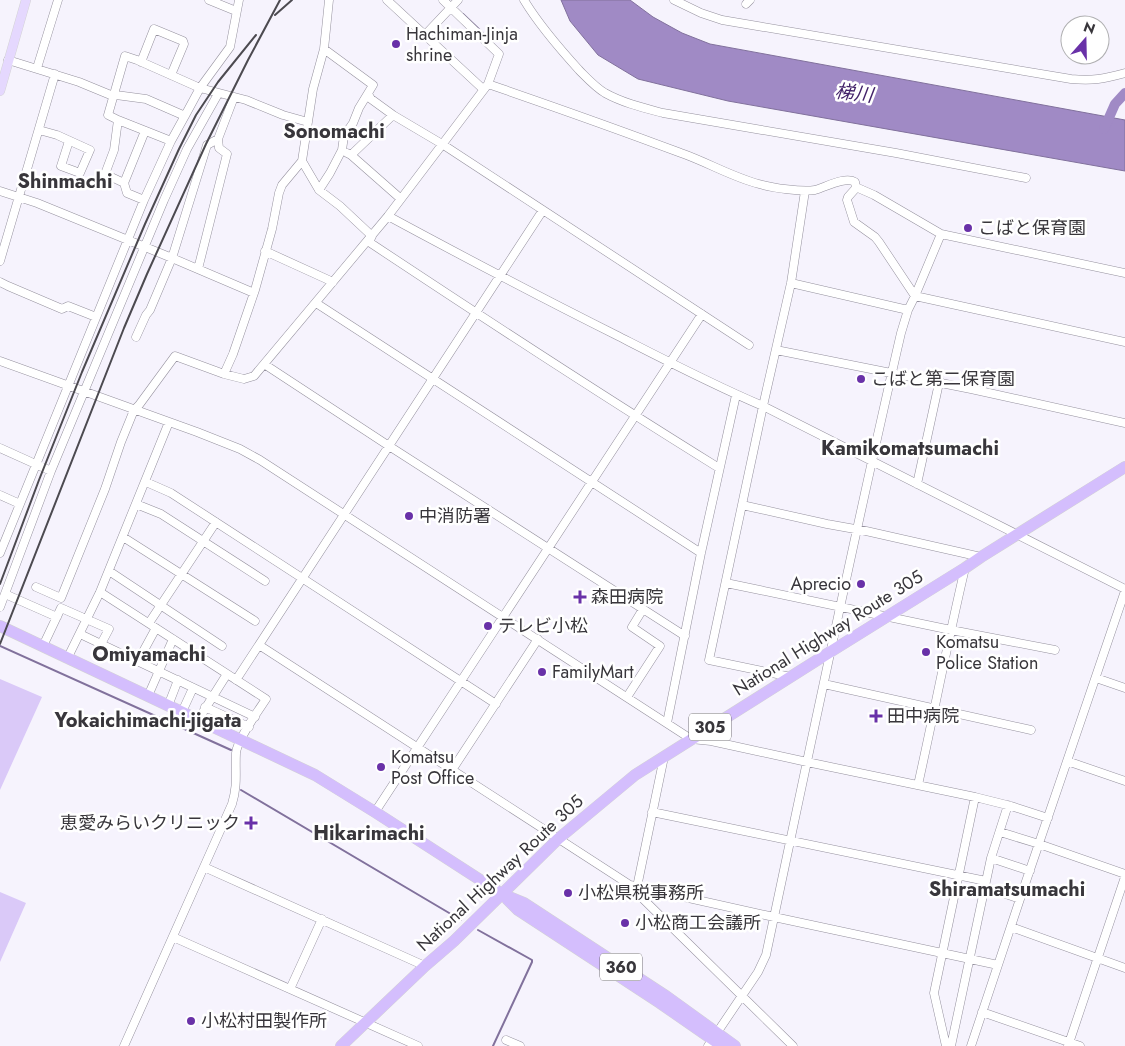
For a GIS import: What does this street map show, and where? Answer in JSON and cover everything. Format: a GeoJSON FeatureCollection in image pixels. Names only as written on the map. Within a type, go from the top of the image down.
{"type":"FeatureCollection","features":[{"type":"Feature","properties":{"kind":"highway","name":"National Highway Route 305"},"geometry":{"type":"LineString","coordinates":[[341,1046],[454,941],[558,839],[635,775],[1125,467]]}},
{"type":"Feature","properties":{"kind":"highway","name":"360"},"geometry":{"type":"LineString","coordinates":[[0,626],[315,775],[502,894],[532,908],[666,996],[715,1041],[735,1046]]}},
{"type":"Feature","properties":{"kind":"main road"},"geometry":{"type":"LineString","coordinates":[[0,90],[5,63],[26,0]]}},
{"type":"Feature","properties":{"kind":"street"},"geometry":{"type":"LineString","coordinates":[[37,68],[58,0]]}},
{"type":"Feature","properties":{"kind":"street"},"geometry":{"type":"LineString","coordinates":[[209,0],[236,11]]}},
{"type":"Feature","properties":{"kind":"street"},"geometry":{"type":"LineString","coordinates":[[0,553],[144,200],[171,141],[200,88],[230,47],[239,0]]}},
{"type":"Feature","properties":{"kind":"street"},"geometry":{"type":"LineString","coordinates":[[224,374],[254,293],[272,229],[279,193],[282,185],[302,161],[313,89],[324,49],[329,0]]}},
{"type":"Feature","properties":{"kind":"street"},"geometry":{"type":"LineString","coordinates":[[388,0],[425,36],[485,87],[590,119],[765,186],[805,191],[816,190],[842,180],[850,179],[854,182],[856,188]]}},
{"type":"Feature","properties":{"kind":"street"},"geometry":{"type":"LineString","coordinates":[[36,587],[61,598],[105,489],[134,410],[175,356],[224,374],[244,379],[254,376],[388,216],[485,87],[499,54],[443,0]]}},
{"type":"Feature","properties":{"kind":"street"},"geometry":{"type":"LineString","coordinates":[[425,36],[458,0]]}},
{"type":"Feature","properties":{"kind":"street"},"geometry":{"type":"LineString","coordinates":[[524,0],[558,47],[588,79],[603,92],[640,107],[664,113],[896,153],[1026,178]]}},
{"type":"Feature","properties":{"kind":"street"},"geometry":{"type":"LineString","coordinates":[[674,0],[701,13],[731,22],[1071,79],[1101,80],[1125,73]]}},
{"type":"Feature","properties":{"kind":"street"},"geometry":{"type":"LineString","coordinates":[[141,62],[154,29],[183,41],[184,44],[171,75]]}},
{"type":"Feature","properties":{"kind":"street"},"geometry":{"type":"LineString","coordinates":[[319,190],[342,150],[344,136],[373,85],[324,49]]}},
{"type":"Feature","properties":{"kind":"street"},"geometry":{"type":"LineString","coordinates":[[171,141],[108,115],[125,56],[200,88],[234,97],[308,122]]}},
{"type":"Feature","properties":{"kind":"street"},"geometry":{"type":"LineString","coordinates":[[5,63],[37,68],[113,96],[146,99],[185,116]]}},
{"type":"Feature","properties":{"kind":"street"},"geometry":{"type":"LineString","coordinates":[[0,261],[55,74]]}},
{"type":"Feature","properties":{"kind":"street"},"geometry":{"type":"LineString","coordinates":[[0,607],[51,470],[144,247],[187,149],[218,94]]}},
{"type":"Feature","properties":{"kind":"street"},"geometry":{"type":"LineString","coordinates":[[368,94],[371,99],[394,115],[442,144],[749,345]]}},
{"type":"Feature","properties":{"kind":"street"},"geometry":{"type":"LineString","coordinates":[[198,269],[227,154],[219,148],[218,139],[234,97]]}},
{"type":"Feature","properties":{"kind":"street"},"geometry":{"type":"LineString","coordinates":[[351,155],[394,115]]}},
{"type":"Feature","properties":{"kind":"street"},"geometry":{"type":"LineString","coordinates":[[118,120],[114,150],[105,174],[124,183]]}},
{"type":"Feature","properties":{"kind":"street"},"geometry":{"type":"LineString","coordinates":[[39,130],[57,135],[90,150],[80,173],[61,166],[69,141]]}},
{"type":"Feature","properties":{"kind":"street"},"geometry":{"type":"LineString","coordinates":[[144,200],[127,193],[124,183],[145,131]]}},
{"type":"Feature","properties":{"kind":"street"},"geometry":{"type":"LineString","coordinates":[[136,337],[150,310],[172,258],[207,145],[218,139]]}},
{"type":"Feature","properties":{"kind":"street"},"geometry":{"type":"LineString","coordinates":[[342,150],[351,155],[401,199]]}},
{"type":"Feature","properties":{"kind":"street"},"geometry":{"type":"LineString","coordinates":[[302,161],[319,190],[340,206],[372,236]]}},
{"type":"Feature","properties":{"kind":"street"},"geometry":{"type":"LineString","coordinates":[[856,188],[874,195],[941,234],[1125,273]]}},
{"type":"Feature","properties":{"kind":"street"},"geometry":{"type":"LineString","coordinates":[[856,188],[847,200],[854,222],[875,237],[915,296],[1125,342]]}},
{"type":"Feature","properties":{"kind":"street"},"geometry":{"type":"LineString","coordinates":[[0,191],[37,203],[254,293]]}},
{"type":"Feature","properties":{"kind":"street"},"geometry":{"type":"LineString","coordinates":[[791,677],[709,660],[791,283],[805,191]]}},
{"type":"Feature","properties":{"kind":"street"},"geometry":{"type":"LineString","coordinates":[[236,680],[542,210]]}},
{"type":"Feature","properties":{"kind":"street"},"geometry":{"type":"LineString","coordinates":[[388,216],[499,276],[736,395],[763,406],[1125,590],[971,1046]]}},
{"type":"Feature","properties":{"kind":"street"},"geometry":{"type":"LineString","coordinates":[[715,1041],[762,965],[766,955],[830,652],[901,333],[908,310],[941,234]]}},
{"type":"Feature","properties":{"kind":"street"},"geometry":{"type":"LineString","coordinates":[[372,236],[369,242],[635,416],[719,468]]}},
{"type":"Feature","properties":{"kind":"street"},"geometry":{"type":"LineString","coordinates":[[265,251],[333,282]]}},
{"type":"Feature","properties":{"kind":"street"},"geometry":{"type":"LineString","coordinates":[[0,282],[62,308],[68,306],[96,318]]}},
{"type":"Feature","properties":{"kind":"street"},"geometry":{"type":"LineString","coordinates":[[791,283],[908,310]]}},
{"type":"Feature","properties":{"kind":"street"},"geometry":{"type":"LineString","coordinates":[[316,302],[701,553]]}},
{"type":"Feature","properties":{"kind":"street"},"geometry":{"type":"LineString","coordinates":[[375,812],[702,314]]}},
{"type":"Feature","properties":{"kind":"street"},"geometry":{"type":"LineString","coordinates":[[776,350],[1125,423]]}},
{"type":"Feature","properties":{"kind":"street"},"geometry":{"type":"LineString","coordinates":[[0,361],[169,422],[254,456],[692,739],[712,741],[976,797],[1048,818]]}},
{"type":"Feature","properties":{"kind":"street"},"geometry":{"type":"LineString","coordinates":[[264,364],[685,636]]}},
{"type":"Feature","properties":{"kind":"street"},"geometry":{"type":"LineString","coordinates":[[917,484],[939,383]]}},
{"type":"Feature","properties":{"kind":"street"},"geometry":{"type":"LineString","coordinates":[[667,723],[701,553],[736,395]]}},
{"type":"Feature","properties":{"kind":"street"},"geometry":{"type":"LineString","coordinates":[[68,658],[100,592],[169,422]]}},
{"type":"Feature","properties":{"kind":"street"},"geometry":{"type":"LineString","coordinates":[[0,448],[51,470]]}},
{"type":"Feature","properties":{"kind":"street"},"geometry":{"type":"LineString","coordinates":[[146,482],[171,493],[496,704]]}},
{"type":"Feature","properties":{"kind":"street"},"geometry":{"type":"LineString","coordinates":[[0,496],[20,504]]}},
{"type":"Feature","properties":{"kind":"street"},"geometry":{"type":"LineString","coordinates":[[136,504],[161,514],[265,581]]}},
{"type":"Feature","properties":{"kind":"street"},"geometry":{"type":"LineString","coordinates":[[742,505],[981,557]]}},
{"type":"Feature","properties":{"kind":"street"},"geometry":{"type":"LineString","coordinates":[[138,661],[160,606],[216,522]]}},
{"type":"Feature","properties":{"kind":"street"},"geometry":{"type":"LineString","coordinates":[[123,537],[255,620]]}},
{"type":"Feature","properties":{"kind":"street"},"geometry":{"type":"LineString","coordinates":[[918,785],[965,568]]}},
{"type":"Feature","properties":{"kind":"street"},"geometry":{"type":"LineString","coordinates":[[108,572],[222,646]]}},
{"type":"Feature","properties":{"kind":"street"},"geometry":{"type":"LineString","coordinates":[[726,582],[886,617],[1055,650]]}},
{"type":"Feature","properties":{"kind":"street"},"geometry":{"type":"LineString","coordinates":[[100,592],[266,699],[240,740],[236,752],[237,778],[232,804],[124,1046]]}},
{"type":"Feature","properties":{"kind":"street"},"geometry":{"type":"LineString","coordinates":[[5,594],[56,618]]}},
{"type":"Feature","properties":{"kind":"street"},"geometry":{"type":"LineString","coordinates":[[43,646],[61,608],[109,629],[101,644]]}},
{"type":"Feature","properties":{"kind":"street"},"geometry":{"type":"LineString","coordinates":[[627,697],[660,646],[632,627],[643,609]]}},
{"type":"Feature","properties":{"kind":"street"},"geometry":{"type":"LineString","coordinates":[[80,634],[254,717]]}},
{"type":"Feature","properties":{"kind":"street"},"geometry":{"type":"LineString","coordinates":[[148,696],[173,639]]}},
{"type":"Feature","properties":{"kind":"street"},"geometry":{"type":"LineString","coordinates":[[452,770],[538,640]]}},
{"type":"Feature","properties":{"kind":"street"},"geometry":{"type":"LineString","coordinates":[[259,645],[633,886],[793,1046]]}},
{"type":"Feature","properties":{"kind":"street"},"geometry":{"type":"LineString","coordinates":[[198,720],[227,674]]}},
{"type":"Feature","properties":{"kind":"street"},"geometry":{"type":"LineString","coordinates":[[1096,678],[1125,688]]}},
{"type":"Feature","properties":{"kind":"street"},"geometry":{"type":"LineString","coordinates":[[168,706],[178,680]]}},
{"type":"Feature","properties":{"kind":"street"},"geometry":{"type":"LineString","coordinates":[[824,684],[1032,730]]}},
{"type":"Feature","properties":{"kind":"street"},"geometry":{"type":"LineString","coordinates":[[182,712],[193,688]]}},
{"type":"Feature","properties":{"kind":"street"},"geometry":{"type":"LineString","coordinates":[[205,707],[249,727]]}},
{"type":"Feature","properties":{"kind":"street"},"geometry":{"type":"LineString","coordinates":[[633,886],[664,757]]}},
{"type":"Feature","properties":{"kind":"street"},"geometry":{"type":"LineString","coordinates":[[1067,761],[1125,781]]}},
{"type":"Feature","properties":{"kind":"street"},"geometry":{"type":"LineString","coordinates":[[948,1045],[934,993],[976,797]]}},
{"type":"Feature","properties":{"kind":"street"},"geometry":{"type":"LineString","coordinates":[[948,1045],[991,858],[1008,805]]}},
{"type":"Feature","properties":{"kind":"street"},"geometry":{"type":"LineString","coordinates":[[652,812],[958,875],[986,884],[1020,899]]}},
{"type":"Feature","properties":{"kind":"street"},"geometry":{"type":"LineString","coordinates":[[1000,832],[1125,875],[1068,1044]]}},
{"type":"Feature","properties":{"kind":"street"},"geometry":{"type":"LineString","coordinates":[[991,858],[1030,872]]}},
{"type":"Feature","properties":{"kind":"street"},"geometry":{"type":"LineString","coordinates":[[204,867],[425,966]]}},
{"type":"Feature","properties":{"kind":"street"},"geometry":{"type":"LineString","coordinates":[[633,886],[998,965]]}},
{"type":"Feature","properties":{"kind":"street"},"geometry":{"type":"LineString","coordinates":[[290,989],[322,919]]}},
{"type":"Feature","properties":{"kind":"street"},"geometry":{"type":"LineString","coordinates":[[1011,928],[1125,968]]}},
{"type":"Feature","properties":{"kind":"street"},"geometry":{"type":"LineString","coordinates":[[173,938],[418,1046]]}},
{"type":"Feature","properties":{"kind":"street"},"geometry":{"type":"LineString","coordinates":[[982,1012],[1068,1044],[1080,1046]]}},
{"type":"Feature","properties":{"kind":"street"},"geometry":{"type":"LineString","coordinates":[[506,1040],[520,1046]]}},
{"type":"Feature","properties":{"kind":"shaded area"},"geometry":{"type":"Polygon","coordinates":[[[0,679],[42,697],[0,790],[0,679]]]}},
{"type":"Feature","properties":{"kind":"shaded area"},"geometry":{"type":"Polygon","coordinates":[[[0,892],[26,903],[0,962],[0,892]]]}},
{"type":"Feature","properties":{"kind":"water","name":"梯川"},"geometry":{"type":"Polygon","coordinates":[[[561,0],[630,0],[653,17],[682,33],[710,44],[1125,120],[1125,171],[728,101],[638,79],[598,55],[570,21],[561,0]]]}},
{"type":"Feature","properties":{"kind":"waterway"},"geometry":{"type":"LineString","coordinates":[[463,14],[483,33]]}},
{"type":"Feature","properties":{"kind":"waterway"},"geometry":{"type":"LineString","coordinates":[[1104,129],[1115,104],[1125,93]]}},
{"type":"Feature","properties":{"kind":"waterway"},"geometry":{"type":"LineString","coordinates":[[0,646],[231,750]]}},
{"type":"Feature","properties":{"kind":"waterway"},"geometry":{"type":"LineString","coordinates":[[241,790],[461,920]]}},
{"type":"Feature","properties":{"kind":"waterway"},"geometry":{"type":"LineString","coordinates":[[478,930],[532,960],[493,1046]]}},
{"type":"Feature","properties":{"kind":"railway"},"geometry":{"type":"LineString","coordinates":[[0,644],[147,274],[206,144],[280,0]]}},
{"type":"Feature","properties":{"kind":"railway"},"geometry":{"type":"LineString","coordinates":[[275,15],[292,0]]}},
{"type":"Feature","properties":{"kind":"railway"},"geometry":{"type":"LineString","coordinates":[[0,584],[82,372],[179,149],[196,115],[218,82],[256,35]]}},
{"type":"Feature","properties":{"kind":"place","name":"Hachiman-Jinja shrine"},"geometry":{"type":"Point","coordinates":[396,44]}},
{"type":"Feature","properties":{"kind":"place","name":"こばと保育園"},"geometry":{"type":"Point","coordinates":[968,228]}},
{"type":"Feature","properties":{"kind":"place","name":"こばと第二保育園"},"geometry":{"type":"Point","coordinates":[861,379]}},
{"type":"Feature","properties":{"kind":"place","name":"中消防署"},"geometry":{"type":"Point","coordinates":[409,516]}},
{"type":"Feature","properties":{"kind":"place","name":"Aprecio"},"geometry":{"type":"Point","coordinates":[861,584]}},
{"type":"Feature","properties":{"kind":"place","name":"森田病院"},"geometry":{"type":"Point","coordinates":[580,597]}},
{"type":"Feature","properties":{"kind":"place","name":"テレビ小松"},"geometry":{"type":"Point","coordinates":[488,626]}},
{"type":"Feature","properties":{"kind":"place","name":"Komatsu Police Station"},"geometry":{"type":"Point","coordinates":[926,652]}},
{"type":"Feature","properties":{"kind":"place","name":"FamilyMart"},"geometry":{"type":"Point","coordinates":[542,672]}},
{"type":"Feature","properties":{"kind":"place","name":"田中病院"},"geometry":{"type":"Point","coordinates":[876,716]}},
{"type":"Feature","properties":{"kind":"place","name":"Komatsu Post Office"},"geometry":{"type":"Point","coordinates":[381,767]}},
{"type":"Feature","properties":{"kind":"place","name":"恵愛みらいクリニック"},"geometry":{"type":"Point","coordinates":[251,823]}},
{"type":"Feature","properties":{"kind":"place","name":"小松県税事務所"},"geometry":{"type":"Point","coordinates":[568,893]}},
{"type":"Feature","properties":{"kind":"place","name":"小松商工会議所"},"geometry":{"type":"Point","coordinates":[625,923]}},
{"type":"Feature","properties":{"kind":"place","name":"小松村田製作所"},"geometry":{"type":"Point","coordinates":[191,1021]}},
{"type":"Feature","properties":{"kind":"district","name":"Sonomachi"},"geometry":{"type":"Point","coordinates":[334,131]}},
{"type":"Feature","properties":{"kind":"district","name":"Shinmachi"},"geometry":{"type":"Point","coordinates":[65,181]}},
{"type":"Feature","properties":{"kind":"district","name":"Kamikomatsumachi"},"geometry":{"type":"Point","coordinates":[910,448]}},
{"type":"Feature","properties":{"kind":"district","name":"Omiyamachi"},"geometry":{"type":"Point","coordinates":[149,654]}},
{"type":"Feature","properties":{"kind":"district","name":"Yokaichimachi-jigata"},"geometry":{"type":"Point","coordinates":[148,720]}},
{"type":"Feature","properties":{"kind":"district","name":"Hikarimachi"},"geometry":{"type":"Point","coordinates":[369,833]}},
{"type":"Feature","properties":{"kind":"district","name":"Shiramatsumachi"},"geometry":{"type":"Point","coordinates":[1007,889]}}]}
